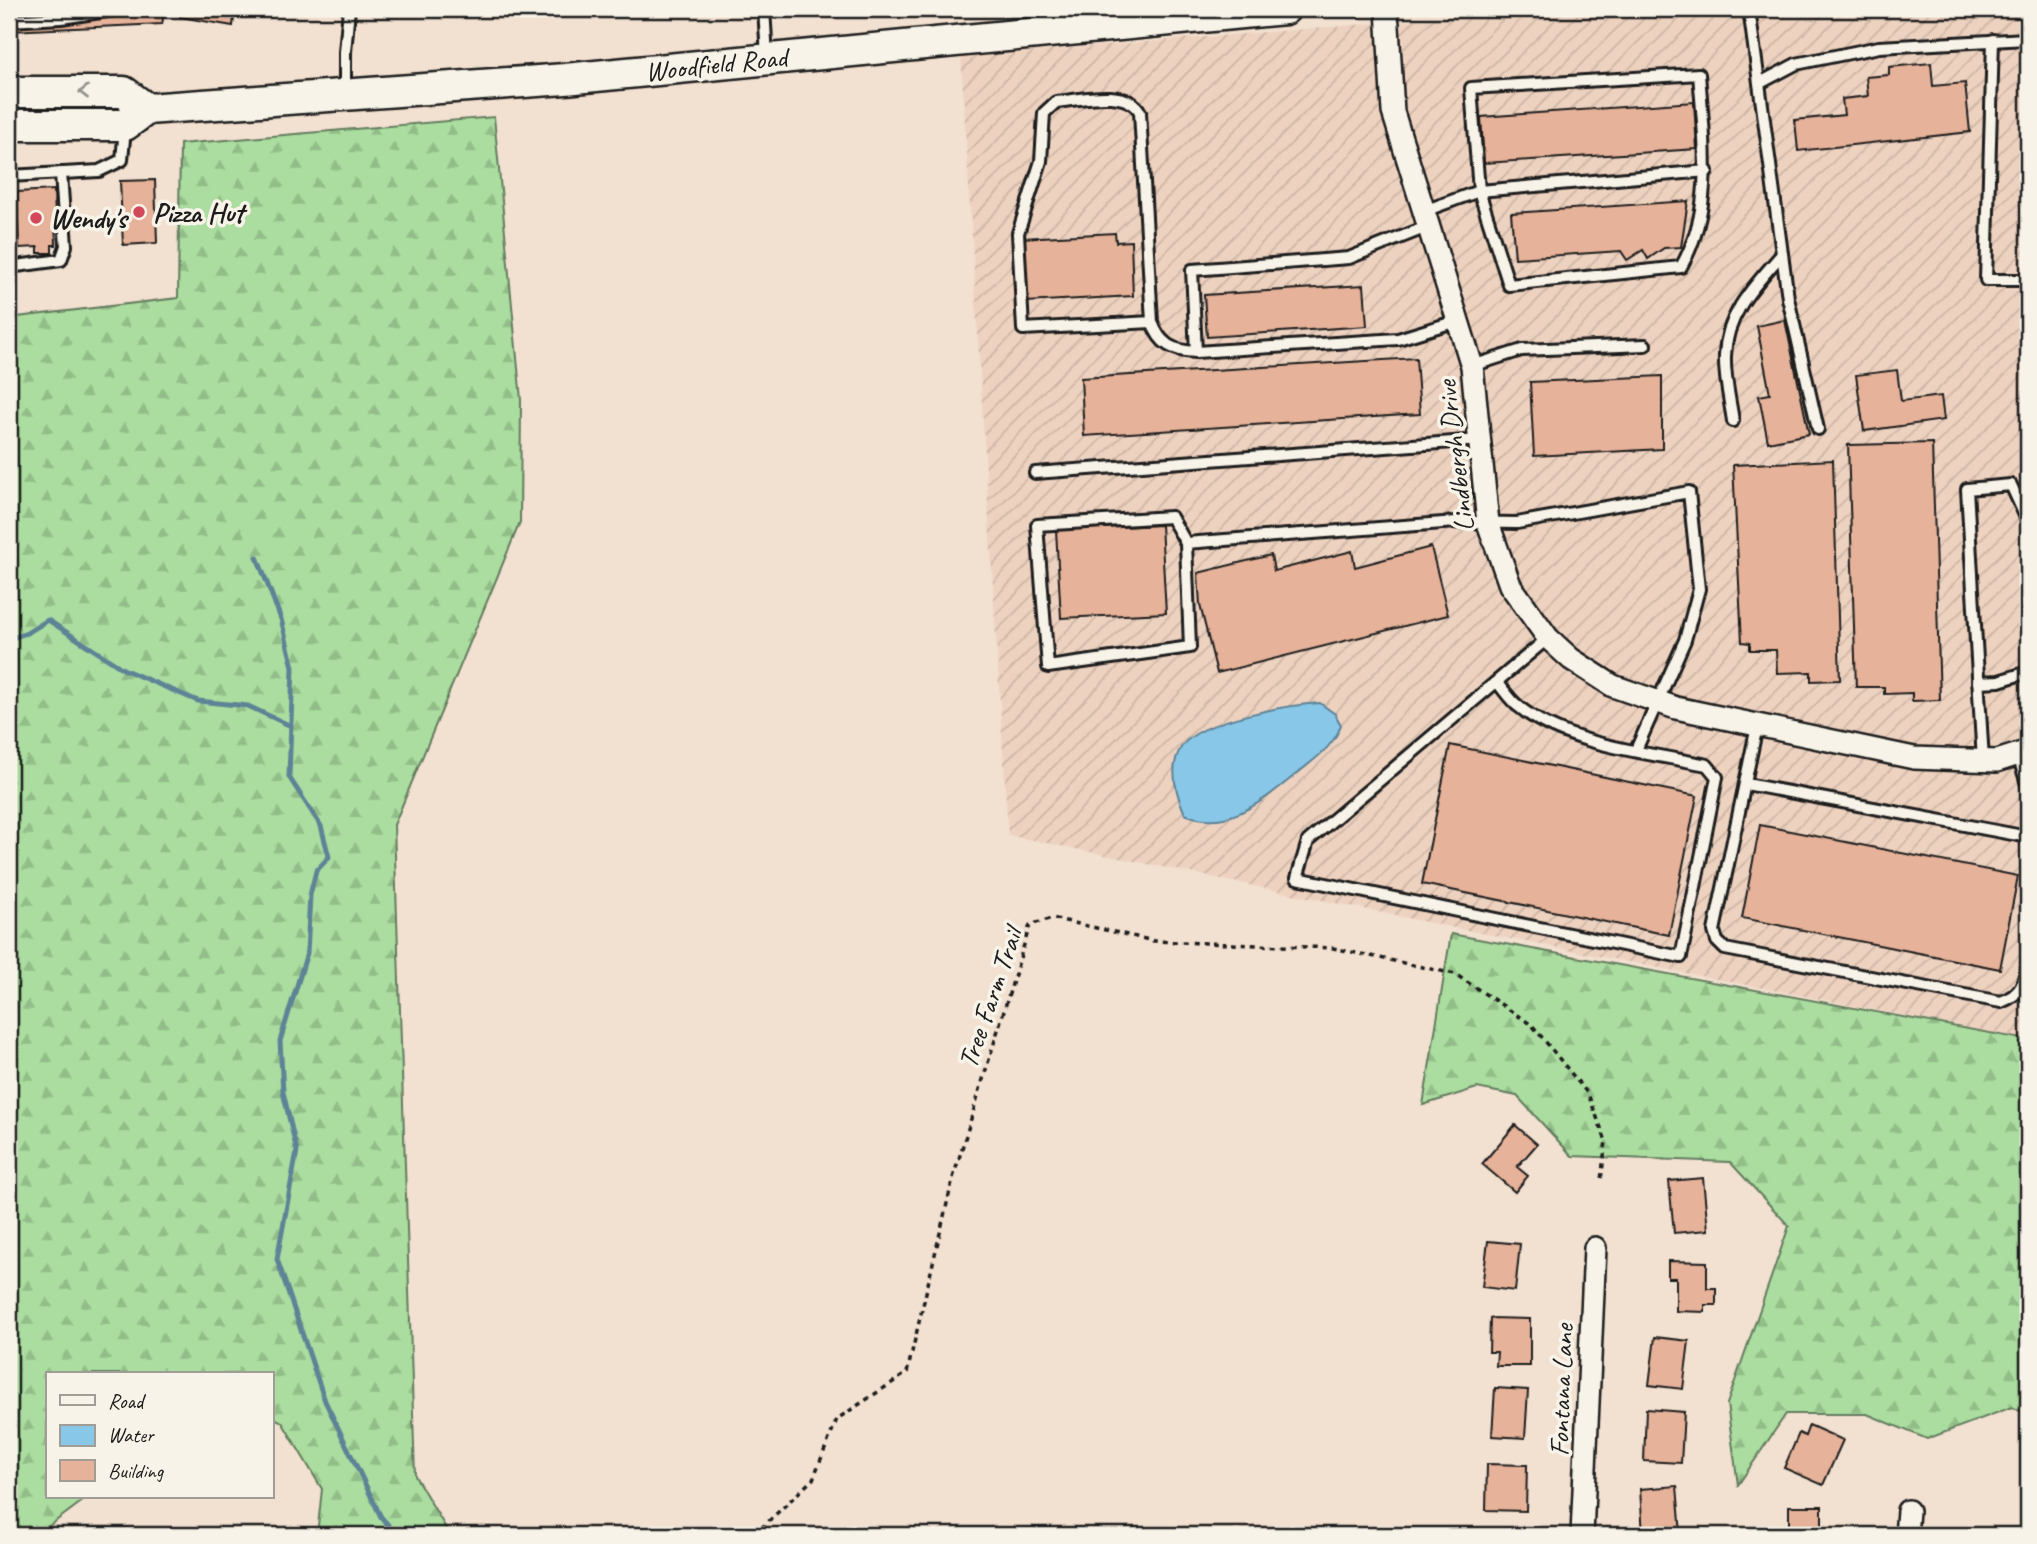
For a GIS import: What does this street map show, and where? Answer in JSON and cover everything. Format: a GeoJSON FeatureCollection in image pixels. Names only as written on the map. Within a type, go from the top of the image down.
{"type":"FeatureCollection","features":[{"type":"Feature","properties":{"kind":"main road","name":"Woodfield Road"},"geometry":{"type":"LineString","coordinates":[[9,125],[136,117],[1285,9]]}},
{"type":"Feature","properties":{"kind":"main road"},"geometry":{"type":"LineString","coordinates":[[9,92],[124,92],[136,117]]}},
{"type":"Feature","properties":{"kind":"street","name":"Lindbergh Drive"},"geometry":{"type":"LineString","coordinates":[[1387,9],[1393,112],[1460,320],[1472,366],[1488,523],[1510,585],[1548,638],[1571,659],[1613,686],[1656,703],[1914,758],[1983,761],[2023,753]]}},
{"type":"Feature","properties":{"kind":"street","name":"Fontana Lane"},"geometry":{"type":"LineString","coordinates":[[1582,1535],[1595,1248]]}},
{"type":"Feature","properties":{"kind":"street"},"geometry":{"type":"LineString","coordinates":[[1906,1535],[1908,1511]]}},
{"type":"Feature","properties":{"kind":"lane"},"geometry":{"type":"LineString","coordinates":[[9,21],[121,9]]}},
{"type":"Feature","properties":{"kind":"lane"},"geometry":{"type":"LineString","coordinates":[[345,96],[349,9]]}},
{"type":"Feature","properties":{"kind":"lane"},"geometry":{"type":"LineString","coordinates":[[764,9],[768,59]]}},
{"type":"Feature","properties":{"kind":"lane"},"geometry":{"type":"LineString","coordinates":[[1749,9],[1788,298],[1818,429]]}},
{"type":"Feature","properties":{"kind":"lane"},"geometry":{"type":"LineString","coordinates":[[1760,83],[1796,64],[1879,47],[2028,36]]}},
{"type":"Feature","properties":{"kind":"lane"},"geometry":{"type":"LineString","coordinates":[[1993,40],[1986,280],[2028,280]]}},
{"type":"Feature","properties":{"kind":"lane"},"geometry":{"type":"LineString","coordinates":[[1699,74],[1707,171],[1695,243],[1681,267],[1509,285],[1479,191],[1471,88],[1699,74]]}},
{"type":"Feature","properties":{"kind":"lane"},"geometry":{"type":"LineString","coordinates":[[1152,322],[1023,329],[1018,233],[1041,161],[1044,113],[1056,102],[1122,97],[1136,104],[1140,111],[1152,322],[1157,337],[1168,346],[1196,352],[1398,339],[1460,320]]}},
{"type":"Feature","properties":{"kind":"lane"},"geometry":{"type":"LineString","coordinates":[[9,176],[99,171],[122,160],[136,117]]}},
{"type":"Feature","properties":{"kind":"lane"},"geometry":{"type":"LineString","coordinates":[[1196,352],[1192,270],[1349,258],[1479,191],[1707,171]]}},
{"type":"Feature","properties":{"kind":"lane"},"geometry":{"type":"LineString","coordinates":[[9,267],[61,260],[66,246],[61,173]]}},
{"type":"Feature","properties":{"kind":"lane"},"geometry":{"type":"LineString","coordinates":[[1733,421],[1725,356],[1730,324],[1744,299],[1782,254]]}},
{"type":"Feature","properties":{"kind":"lane"},"geometry":{"type":"LineString","coordinates":[[1472,366],[1522,350],[1645,345]]}},
{"type":"Feature","properties":{"kind":"lane"},"geometry":{"type":"LineString","coordinates":[[1034,473],[1480,440]]}},
{"type":"Feature","properties":{"kind":"lane"},"geometry":{"type":"LineString","coordinates":[[1983,761],[1967,489],[2011,485],[2028,522]]}},
{"type":"Feature","properties":{"kind":"lane"},"geometry":{"type":"LineString","coordinates":[[1186,543],[1456,522],[1517,523],[1689,492],[1699,589],[1685,640],[1636,750]]}},
{"type":"Feature","properties":{"kind":"lane"},"geometry":{"type":"LineString","coordinates":[[1171,517],[1186,543],[1190,647],[1048,667],[1037,525],[1171,517]]}},
{"type":"Feature","properties":{"kind":"lane"},"geometry":{"type":"LineString","coordinates":[[1497,682],[1517,706],[1554,727],[1578,737],[1707,765],[1717,777],[1681,957],[1297,878],[1308,841],[1548,638]]}},
{"type":"Feature","properties":{"kind":"lane"},"geometry":{"type":"LineString","coordinates":[[1978,682],[1999,681],[2028,672]]}},
{"type":"Feature","properties":{"kind":"lane"},"geometry":{"type":"LineString","coordinates":[[1757,726],[1714,931],[1717,941],[1725,949],[2001,1002],[2013,998],[2022,989],[2028,962]]}},
{"type":"Feature","properties":{"kind":"lane"},"geometry":{"type":"LineString","coordinates":[[2023,753],[2028,787]]}},
{"type":"Feature","properties":{"kind":"lane"},"geometry":{"type":"LineString","coordinates":[[1746,784],[2028,837]]}},
{"type":"Feature","properties":{"kind":"path","name":"Tree Farm Trail"},"geometry":{"type":"LineString","coordinates":[[754,1535],[814,1479],[837,1419],[907,1373],[953,1178],[1030,925],[1052,918],[1154,941],[1333,948],[1455,974],[1532,1025],[1588,1094],[1605,1141],[1601,1180]]}},
{"type":"Feature","properties":{"kind":"shaded area"},"geometry":{"type":"Polygon","coordinates":[[[1550,9],[2028,9],[2028,1040],[1455,928],[1008,835],[961,57],[1550,9]]]}},
{"type":"Feature","properties":{"kind":"green space"},"geometry":{"type":"Polygon","coordinates":[[[494,117],[521,400],[520,522],[394,825],[415,1476],[450,1535],[317,1535],[322,1489],[282,1422],[273,1417],[273,1372],[46,1372],[46,1498],[87,1498],[37,1535],[9,1535],[9,318],[178,298],[180,144],[494,117]]]}},
{"type":"Feature","properties":{"kind":"green space"},"geometry":{"type":"Polygon","coordinates":[[[1451,934],[2028,1040],[2028,1415],[2012,1407],[1927,1439],[1867,1414],[1786,1414],[1738,1485],[1727,1404],[1789,1226],[1730,1162],[1572,1156],[1517,1096],[1477,1088],[1423,1105],[1451,934]]]}},
{"type":"Feature","properties":{"kind":"water"},"geometry":{"type":"Polygon","coordinates":[[[1320,703],[1335,714],[1341,725],[1329,745],[1312,762],[1246,810],[1216,819],[1201,819],[1185,814],[1176,789],[1174,771],[1182,746],[1192,736],[1246,715],[1320,703]]]}},
{"type":"Feature","properties":{"kind":"building"},"geometry":{"type":"Polygon","coordinates":[[[9,9],[165,9],[162,24],[9,31],[9,9]]]}},
{"type":"Feature","properties":{"kind":"building"},"geometry":{"type":"Polygon","coordinates":[[[26,9],[48,9],[47,13],[26,9]]]}},
{"type":"Feature","properties":{"kind":"building"},"geometry":{"type":"Polygon","coordinates":[[[181,9],[235,9],[233,26],[180,17],[181,9]]]}},
{"type":"Feature","properties":{"kind":"building"},"geometry":{"type":"Polygon","coordinates":[[[1931,63],[1933,86],[1965,83],[1970,132],[1798,151],[1795,120],[1844,115],[1842,99],[1868,96],[1866,77],[1889,75],[1889,67],[1931,63]]]}},
{"type":"Feature","properties":{"kind":"building"},"geometry":{"type":"Polygon","coordinates":[[[1694,102],[1697,149],[1484,163],[1481,117],[1694,102]]]}},
{"type":"Feature","properties":{"kind":"building","name":"Pizza Hut"},"geometry":{"type":"Polygon","coordinates":[[[155,180],[157,243],[123,245],[120,181],[155,180]]]}},
{"type":"Feature","properties":{"kind":"building","name":"Wendy's"},"geometry":{"type":"Polygon","coordinates":[[[54,190],[56,245],[52,245],[52,253],[38,253],[38,247],[19,248],[17,192],[54,190]]]}},
{"type":"Feature","properties":{"kind":"building"},"geometry":{"type":"Polygon","coordinates":[[[1688,201],[1681,247],[1664,248],[1648,259],[1643,250],[1627,260],[1621,251],[1515,258],[1511,213],[1688,201]]]}},
{"type":"Feature","properties":{"kind":"building"},"geometry":{"type":"Polygon","coordinates":[[[1115,233],[1116,242],[1131,241],[1133,296],[1026,302],[1022,238],[1115,233]]]}},
{"type":"Feature","properties":{"kind":"building"},"geometry":{"type":"Polygon","coordinates":[[[1364,285],[1367,326],[1207,337],[1204,295],[1364,285]]]}},
{"type":"Feature","properties":{"kind":"building"},"geometry":{"type":"Polygon","coordinates":[[[1785,320],[1809,434],[1768,442],[1759,396],[1770,394],[1757,326],[1785,320]]]}},
{"type":"Feature","properties":{"kind":"building"},"geometry":{"type":"Polygon","coordinates":[[[1416,358],[1420,414],[1084,436],[1081,378],[1416,358]]]}},
{"type":"Feature","properties":{"kind":"building"},"geometry":{"type":"Polygon","coordinates":[[[1897,370],[1901,401],[1941,396],[1944,420],[1864,431],[1856,375],[1897,370]]]}},
{"type":"Feature","properties":{"kind":"building"},"geometry":{"type":"Polygon","coordinates":[[[1662,376],[1662,449],[1534,456],[1530,382],[1662,376]]]}},
{"type":"Feature","properties":{"kind":"building"},"geometry":{"type":"Polygon","coordinates":[[[1932,443],[1940,700],[1912,701],[1912,693],[1884,694],[1884,687],[1856,687],[1848,445],[1932,443]]]}},
{"type":"Feature","properties":{"kind":"building"},"geometry":{"type":"Polygon","coordinates":[[[1833,460],[1840,680],[1811,681],[1811,672],[1777,673],[1776,650],[1750,650],[1750,643],[1742,642],[1733,465],[1833,460]]]}},
{"type":"Feature","properties":{"kind":"building"},"geometry":{"type":"Polygon","coordinates":[[[1161,525],[1166,613],[1061,618],[1056,530],[1161,525]]]}},
{"type":"Feature","properties":{"kind":"building"},"geometry":{"type":"Polygon","coordinates":[[[1431,547],[1448,615],[1217,673],[1200,605],[1198,573],[1271,555],[1274,571],[1352,551],[1355,567],[1431,547]]]}},
{"type":"Feature","properties":{"kind":"building"},"geometry":{"type":"Polygon","coordinates":[[[1450,745],[1697,796],[1669,935],[1422,884],[1450,745]]]}},
{"type":"Feature","properties":{"kind":"building"},"geometry":{"type":"Polygon","coordinates":[[[1760,825],[2018,876],[2000,969],[1742,918],[1760,825]]]}},
{"type":"Feature","properties":{"kind":"building"},"geometry":{"type":"Polygon","coordinates":[[[1515,1125],[1537,1144],[1517,1167],[1528,1176],[1515,1192],[1482,1164],[1515,1125]]]}},
{"type":"Feature","properties":{"kind":"building"},"geometry":{"type":"Polygon","coordinates":[[[1703,1178],[1708,1230],[1674,1233],[1669,1181],[1703,1178]]]}},
{"type":"Feature","properties":{"kind":"building"},"geometry":{"type":"Polygon","coordinates":[[[1488,1241],[1520,1244],[1515,1291],[1482,1287],[1488,1241]]]}},
{"type":"Feature","properties":{"kind":"building"},"geometry":{"type":"Polygon","coordinates":[[[1668,1261],[1707,1262],[1707,1288],[1716,1288],[1716,1305],[1705,1305],[1705,1312],[1676,1311],[1676,1278],[1668,1278],[1668,1261]]]}},
{"type":"Feature","properties":{"kind":"building"},"geometry":{"type":"Polygon","coordinates":[[[1490,1318],[1530,1319],[1530,1366],[1496,1366],[1497,1352],[1489,1352],[1490,1318]]]}},
{"type":"Feature","properties":{"kind":"building"},"geometry":{"type":"Polygon","coordinates":[[[1655,1337],[1689,1341],[1683,1389],[1649,1385],[1655,1337]]]}},
{"type":"Feature","properties":{"kind":"building"},"geometry":{"type":"Polygon","coordinates":[[[1495,1388],[1528,1390],[1525,1438],[1492,1436],[1495,1388]]]}},
{"type":"Feature","properties":{"kind":"building"},"geometry":{"type":"Polygon","coordinates":[[[1646,1409],[1684,1412],[1681,1463],[1644,1461],[1646,1409]]]}},
{"type":"Feature","properties":{"kind":"building"},"geometry":{"type":"Polygon","coordinates":[[[1809,1425],[1843,1440],[1823,1485],[1784,1468],[1799,1433],[1805,1436],[1809,1425]]]}},
{"type":"Feature","properties":{"kind":"building"},"geometry":{"type":"Polygon","coordinates":[[[1487,1464],[1527,1465],[1526,1511],[1486,1510],[1487,1464]]]}},
{"type":"Feature","properties":{"kind":"building"},"geometry":{"type":"Polygon","coordinates":[[[1677,1486],[1681,1534],[1643,1535],[1640,1489],[1677,1486]]]}},
{"type":"Feature","properties":{"kind":"building"},"geometry":{"type":"Polygon","coordinates":[[[1789,1506],[1822,1506],[1822,1535],[1782,1535],[1782,1528],[1789,1528],[1789,1506]]]}},
{"type":"Feature","properties":{"kind":"building"},"geometry":{"type":"Polygon","coordinates":[[[1519,1534],[1519,1535],[1485,1535],[1519,1534]]]}},
{"type":"Feature","properties":{"kind":"waterway"},"geometry":{"type":"LineString","coordinates":[[257,557],[281,619],[293,667],[289,777],[321,826],[329,857],[316,871],[310,895],[307,953],[280,1041],[283,1092],[297,1151],[277,1259],[325,1401],[381,1517],[397,1535]]}},
{"type":"Feature","properties":{"kind":"waterway"},"geometry":{"type":"LineString","coordinates":[[9,639],[27,633],[48,620],[123,669],[198,701],[248,706],[291,726]]}},
{"type":"Feature","properties":{"kind":"place","name":"Pizza Hut"},"geometry":{"type":"Point","coordinates":[139,212]}},
{"type":"Feature","properties":{"kind":"place","name":"Wendy's"},"geometry":{"type":"Point","coordinates":[36,218]}}]}
